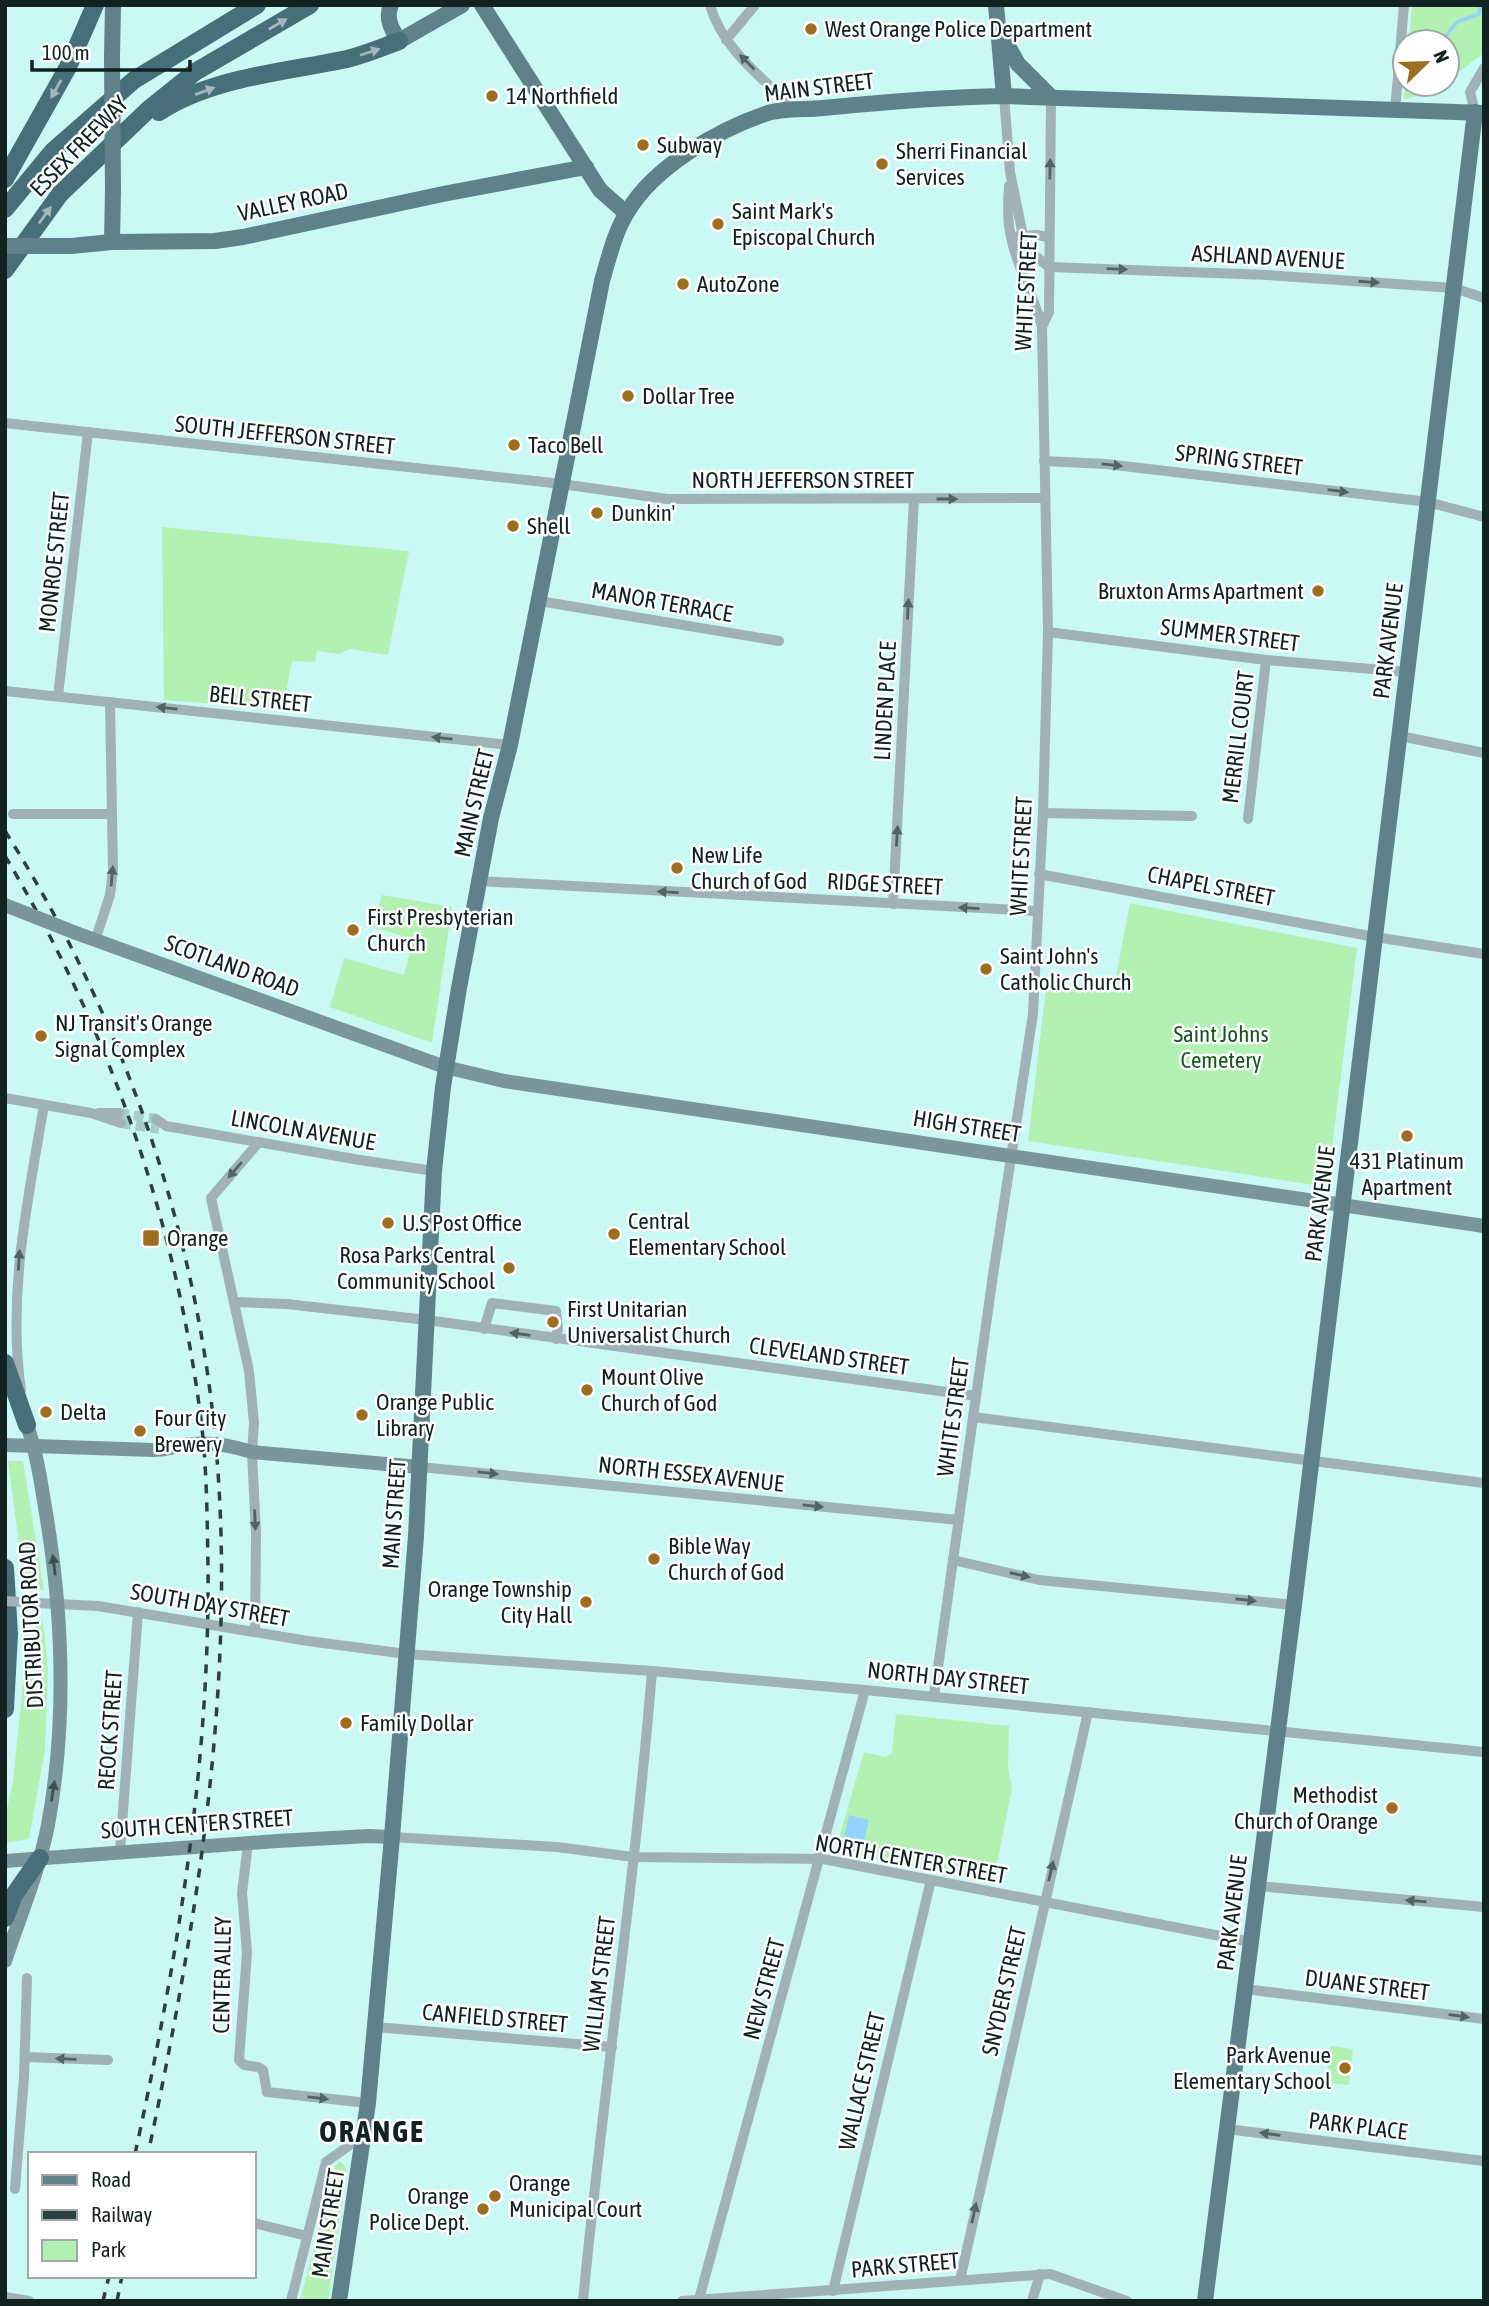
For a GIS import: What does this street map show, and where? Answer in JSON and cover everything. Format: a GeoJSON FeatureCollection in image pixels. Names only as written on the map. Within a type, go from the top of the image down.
{"type":"FeatureCollection","features":[{"type":"Feature","properties":{"kind":"highway"},"geometry":{"type":"LineString","coordinates":[[80,42],[83,5]]}},
{"type":"Feature","properties":{"kind":"highway"},"geometry":{"type":"LineString","coordinates":[[5,179],[56,89],[95,5]]}},
{"type":"Feature","properties":{"kind":"highway"},"geometry":{"type":"LineString","coordinates":[[221,26],[249,5]]}},
{"type":"Feature","properties":{"kind":"highway","name":"ESSEX FREEWAY"},"geometry":{"type":"LineString","coordinates":[[5,209],[53,151],[134,80],[257,5]]}},
{"type":"Feature","properties":{"kind":"highway","name":"ESSEX FREEWAY"},"geometry":{"type":"LineString","coordinates":[[5,270],[60,194],[149,108],[195,72],[310,5]]}},
{"type":"Feature","properties":{"kind":"highway"},"geometry":{"type":"LineString","coordinates":[[104,150],[173,103],[216,87],[371,52],[399,41]]}},
{"type":"Feature","properties":{"kind":"highway"},"geometry":{"type":"LineString","coordinates":[[5,1363],[27,1425]]}},
{"type":"Feature","properties":{"kind":"highway"},"geometry":{"type":"LineString","coordinates":[[5,1567],[9,1633],[5,1709]]}},
{"type":"Feature","properties":{"kind":"highway"},"geometry":{"type":"LineString","coordinates":[[5,1918],[14,1895],[40,1858]]}},
{"type":"Feature","properties":{"kind":"main road"},"geometry":{"type":"LineString","coordinates":[[112,242],[113,5]]}},
{"type":"Feature","properties":{"kind":"main road"},"geometry":{"type":"LineString","coordinates":[[391,5],[391,28],[399,41],[462,5]]}},
{"type":"Feature","properties":{"kind":"main road"},"geometry":{"type":"LineString","coordinates":[[482,5],[600,190],[626,213]]}},
{"type":"Feature","properties":{"kind":"main road"},"geometry":{"type":"LineString","coordinates":[[996,5],[1004,96]]}},
{"type":"Feature","properties":{"kind":"main road"},"geometry":{"type":"LineString","coordinates":[[999,31],[1018,64],[1051,97]]}},
{"type":"Feature","properties":{"kind":"main road","name":"MAIN STREET"},"geometry":{"type":"LineString","coordinates":[[340,2301],[369,2103],[392,1837],[421,1467],[434,1171],[445,1067],[491,818],[510,745],[602,281],[612,246],[626,213],[649,183],[678,159],[767,113],[940,97],[1004,96],[1395,111],[1481,111]]}},
{"type":"Feature","properties":{"kind":"main road","name":"PARK AVENUE"},"geometry":{"type":"LineString","coordinates":[[1205,2301],[1279,1731],[1454,288],[1481,111]]}},
{"type":"Feature","properties":{"kind":"main road","name":"VALLEY ROAD"},"geometry":{"type":"LineString","coordinates":[[5,246],[198,242],[243,237],[443,194],[586,167]]}},
{"type":"Feature","properties":{"kind":"main road","name":"SCOTLAND ROAD"},"geometry":{"type":"LineString","coordinates":[[5,905],[95,942],[445,1067]]}},
{"type":"Feature","properties":{"kind":"main road","name":"HIGH STREET"},"geometry":{"type":"LineString","coordinates":[[445,1067],[504,1081],[1484,1226]]}},
{"type":"Feature","properties":{"kind":"main road","name":"DISTRIBUTOR ROAD"},"geometry":{"type":"LineString","coordinates":[[5,1961],[40,1858],[48,1825],[57,1762],[62,1684],[55,1570],[35,1448],[27,1425]]}},
{"type":"Feature","properties":{"kind":"main road"},"geometry":{"type":"LineString","coordinates":[[5,1445],[169,1450],[192,1444],[205,1444],[230,1446],[252,1452],[421,1467]]}},
{"type":"Feature","properties":{"kind":"main road","name":"SOUTH CENTER STREET"},"geometry":{"type":"LineString","coordinates":[[5,1861],[248,1843],[392,1837]]}},
{"type":"Feature","properties":{"kind":"street"},"geometry":{"type":"LineString","coordinates":[[710,5],[726,40],[795,110]]}},
{"type":"Feature","properties":{"kind":"street"},"geometry":{"type":"LineString","coordinates":[[726,40],[754,5]]}},
{"type":"Feature","properties":{"kind":"street"},"geometry":{"type":"LineString","coordinates":[[1395,111],[1404,5]]}},
{"type":"Feature","properties":{"kind":"street","name":"PARK AVENUE"},"geometry":{"type":"LineString","coordinates":[[1481,111],[1470,92],[1484,68]]}},
{"type":"Feature","properties":{"kind":"street"},"geometry":{"type":"LineString","coordinates":[[1004,96],[1010,172],[1023,236],[1032,254],[1049,267]]}},
{"type":"Feature","properties":{"kind":"street","name":"WHITE STREET"},"geometry":{"type":"LineString","coordinates":[[934,1696],[1030,1037],[1043,813],[1048,632],[1042,327],[1049,312],[1051,97]]}},
{"type":"Feature","properties":{"kind":"street"},"geometry":{"type":"LineString","coordinates":[[1010,172],[1007,209],[1011,236],[1042,327]]}},
{"type":"Feature","properties":{"kind":"street"},"geometry":{"type":"LineString","coordinates":[[1011,236],[1048,237]]}},
{"type":"Feature","properties":{"kind":"street","name":"ASHLAND AVENUE"},"geometry":{"type":"LineString","coordinates":[[1049,267],[1268,275],[1454,288],[1484,298]]}},
{"type":"Feature","properties":{"kind":"street","name":"SOUTH JEFFERSON STREET"},"geometry":{"type":"LineString","coordinates":[[5,423],[562,484]]}},
{"type":"Feature","properties":{"kind":"street","name":"MONROE STREET"},"geometry":{"type":"LineString","coordinates":[[58,696],[88,432]]}},
{"type":"Feature","properties":{"kind":"street","name":"SPRING STREET"},"geometry":{"type":"LineString","coordinates":[[1044,461],[1106,464],[1428,502],[1484,517]]}},
{"type":"Feature","properties":{"kind":"street","name":"NORTH JEFFERSON STREET"},"geometry":{"type":"LineString","coordinates":[[562,484],[667,499],[1045,498]]}},
{"type":"Feature","properties":{"kind":"street","name":"LINDEN PLACE"},"geometry":{"type":"LineString","coordinates":[[893,904],[914,499]]}},
{"type":"Feature","properties":{"kind":"street","name":"MANOR TERRACE"},"geometry":{"type":"LineString","coordinates":[[539,601],[779,641]]}},
{"type":"Feature","properties":{"kind":"street","name":"SUMMER STREET"},"geometry":{"type":"LineString","coordinates":[[1048,632],[1266,660],[1407,672]]}},
{"type":"Feature","properties":{"kind":"street","name":"MERRILL COURT"},"geometry":{"type":"LineString","coordinates":[[1248,819],[1266,660]]}},
{"type":"Feature","properties":{"kind":"street","name":"BELL STREET"},"geometry":{"type":"LineString","coordinates":[[5,691],[510,745]]}},
{"type":"Feature","properties":{"kind":"street"},"geometry":{"type":"LineString","coordinates":[[95,942],[110,895],[113,870],[110,702]]}},
{"type":"Feature","properties":{"kind":"street"},"geometry":{"type":"LineString","coordinates":[[1400,736],[1484,753]]}},
{"type":"Feature","properties":{"kind":"street"},"geometry":{"type":"LineString","coordinates":[[1043,813],[1192,816]]}},
{"type":"Feature","properties":{"kind":"street"},"geometry":{"type":"LineString","coordinates":[[13,814],[111,814]]}},
{"type":"Feature","properties":{"kind":"street","name":"CHAPEL STREET"},"geometry":{"type":"LineString","coordinates":[[1039,874],[1376,937],[1484,954]]}},
{"type":"Feature","properties":{"kind":"street","name":"RIDGE STREET"},"geometry":{"type":"LineString","coordinates":[[480,881],[1037,911]]}},
{"type":"Feature","properties":{"kind":"street"},"geometry":{"type":"LineString","coordinates":[[5,1098],[120,1118]]}},
{"type":"Feature","properties":{"kind":"street"},"geometry":{"type":"LineString","coordinates":[[27,1425],[18,1361],[20,1245],[44,1105]]}},
{"type":"Feature","properties":{"kind":"street","name":"LINCOLN AVENUE"},"geometry":{"type":"LineString","coordinates":[[160,1125],[434,1171]]}},
{"type":"Feature","properties":{"kind":"street"},"geometry":{"type":"LineString","coordinates":[[255,1632],[256,1534],[252,1452],[254,1423],[249,1371],[211,1198],[259,1142]]}},
{"type":"Feature","properties":{"kind":"street","name":"CLEVELAND STREET"},"geometry":{"type":"LineString","coordinates":[[234,1302],[287,1304],[427,1320],[976,1396]]}},
{"type":"Feature","properties":{"kind":"street"},"geometry":{"type":"LineString","coordinates":[[484,1329],[492,1303],[556,1311],[556,1339]]}},
{"type":"Feature","properties":{"kind":"street"},"geometry":{"type":"LineString","coordinates":[[973,1417],[1484,1483]]}},
{"type":"Feature","properties":{"kind":"street","name":"NORTH ESSEX AVENUE"},"geometry":{"type":"LineString","coordinates":[[421,1467],[959,1520]]}},
{"type":"Feature","properties":{"kind":"street"},"geometry":{"type":"LineString","coordinates":[[953,1560],[1039,1580],[1294,1605]]}},
{"type":"Feature","properties":{"kind":"street","name":"SOUTH DAY STREET"},"geometry":{"type":"LineString","coordinates":[[5,1601],[98,1606],[407,1654]]}},
{"type":"Feature","properties":{"kind":"street","name":"REOCK STREET"},"geometry":{"type":"LineString","coordinates":[[120,1851],[138,1612]]}},
{"type":"Feature","properties":{"kind":"street","name":"NORTH DAY STREET"},"geometry":{"type":"LineString","coordinates":[[407,1654],[652,1671],[934,1696],[1484,1752]]}},
{"type":"Feature","properties":{"kind":"street","name":"WILLIAM STREET"},"geometry":{"type":"LineString","coordinates":[[583,2301],[597,2153],[612,2047],[652,1671]]}},
{"type":"Feature","properties":{"kind":"street","name":"NEW STREET"},"geometry":{"type":"LineString","coordinates":[[699,2299],[865,1690]]}},
{"type":"Feature","properties":{"kind":"street","name":"SNYDER STREET"},"geometry":{"type":"LineString","coordinates":[[960,2280],[1088,1712]]}},
{"type":"Feature","properties":{"kind":"street","name":"NORTH CENTER STREET"},"geometry":{"type":"LineString","coordinates":[[392,1837],[557,1847],[633,1857],[819,1859],[1251,1942]]}},
{"type":"Feature","properties":{"kind":"street","name":"CENTER ALLEY"},"geometry":{"type":"LineString","coordinates":[[248,1843],[242,1893],[247,1954],[239,2060],[244,2065],[263,2070],[267,2092],[369,2103]]}},
{"type":"Feature","properties":{"kind":"street","name":"WALLACE STREET"},"geometry":{"type":"LineString","coordinates":[[833,2291],[931,1880]]}},
{"type":"Feature","properties":{"kind":"street"},"geometry":{"type":"LineString","coordinates":[[1258,1886],[1484,1907]]}},
{"type":"Feature","properties":{"kind":"street"},"geometry":{"type":"LineString","coordinates":[[15,2189],[25,2057],[27,1978]]}},
{"type":"Feature","properties":{"kind":"street","name":"DUANE STREET"},"geometry":{"type":"LineString","coordinates":[[1245,1989],[1484,2020]]}},
{"type":"Feature","properties":{"kind":"street","name":"CANFIELD STREET"},"geometry":{"type":"LineString","coordinates":[[374,2027],[612,2047]]}},
{"type":"Feature","properties":{"kind":"street"},"geometry":{"type":"LineString","coordinates":[[25,2057],[108,2060]]}},
{"type":"Feature","properties":{"kind":"street","name":"PARK PLACE"},"geometry":{"type":"LineString","coordinates":[[1227,2129],[1484,2161]]}},
{"type":"Feature","properties":{"kind":"street"},"geometry":{"type":"LineString","coordinates":[[291,2301],[326,2162],[365,2135]]}},
{"type":"Feature","properties":{"kind":"street"},"geometry":{"type":"LineString","coordinates":[[256,2224],[306,2236]]}},
{"type":"Feature","properties":{"kind":"street"},"geometry":{"type":"LineString","coordinates":[[1032,2301],[1040,2274]]}},
{"type":"Feature","properties":{"kind":"street","name":"PARK STREET"},"geometry":{"type":"LineString","coordinates":[[682,2301],[833,2291],[846,2295],[960,2280],[1040,2274],[1050,2274],[1127,2301]]}},
{"type":"Feature","properties":{"kind":"street"},"geometry":{"type":"LineString","coordinates":[[5,2297],[29,2301]]}},
{"type":"Feature","properties":{"kind":"green space"},"geometry":{"type":"Polygon","coordinates":[[[1412,5],[1484,5],[1484,53],[1461,70],[1461,28],[1410,28],[1412,5]]]}},
{"type":"Feature","properties":{"kind":"green space"},"geometry":{"type":"Polygon","coordinates":[[[162,527],[409,551],[388,655],[350,649],[340,654],[317,651],[315,662],[292,661],[283,709],[164,700],[162,527]]]}},
{"type":"Feature","properties":{"kind":"green space"},"geometry":{"type":"Polygon","coordinates":[[[382,895],[452,907],[432,1043],[330,1007],[344,958],[404,975],[413,939],[373,927],[382,895]]]}},
{"type":"Feature","properties":{"kind":"green space","name":"Saint Johns Cemetery"},"geometry":{"type":"Polygon","coordinates":[[[1130,903],[1357,948],[1327,1187],[1028,1141],[1046,989],[1113,992],[1130,903]]]}},
{"type":"Feature","properties":{"kind":"green space"},"geometry":{"type":"Polygon","coordinates":[[[8,1461],[23,1461],[44,1590],[25,1589],[8,1461]]]}},
{"type":"Feature","properties":{"kind":"green space"},"geometry":{"type":"Polygon","coordinates":[[[26,1619],[43,1620],[48,1670],[45,1750],[29,1839],[5,1843],[5,1818],[13,1781],[22,1695],[26,1619]]]}},
{"type":"Feature","properties":{"kind":"green space"},"geometry":{"type":"Polygon","coordinates":[[[896,1714],[1009,1726],[1008,1766],[1012,1789],[993,1883],[835,1851],[864,1752],[885,1757],[892,1753],[896,1714]]]}},
{"type":"Feature","properties":{"kind":"green space"},"geometry":{"type":"Polygon","coordinates":[[[1330,2046],[1353,2049],[1349,2085],[1326,2083],[1330,2046]]]}},
{"type":"Feature","properties":{"kind":"green space"},"geometry":{"type":"Polygon","coordinates":[[[340,2161],[346,2172],[328,2301],[300,2301],[335,2166],[340,2161]]]}},
{"type":"Feature","properties":{"kind":"water"},"geometry":{"type":"Polygon","coordinates":[[[849,1815],[869,1820],[861,1854],[841,1849],[849,1815]]]}},
{"type":"Feature","properties":{"kind":"waterway"},"geometry":{"type":"LineString","coordinates":[[1452,28],[1457,22],[1479,14],[1480,5]]}},
{"type":"Feature","properties":{"kind":"tunnel"},"geometry":{"type":"LineString","coordinates":[[119,1113],[156,1119]]}},
{"type":"Feature","properties":{"kind":"tunnel"},"geometry":{"type":"LineString","coordinates":[[121,1123],[159,1129]]}},
{"type":"Feature","properties":{"kind":"railway"},"geometry":{"type":"LineString","coordinates":[[5,831],[45,898],[81,967],[114,1039],[142,1112],[186,1262],[202,1339],[213,1416],[220,1508],[221,1601],[218,1694],[210,1787],[183,1972],[148,2152]]}},
{"type":"Feature","properties":{"kind":"railway"},"geometry":{"type":"LineString","coordinates":[[5,856],[75,987],[105,1054],[131,1124],[154,1194],[173,1266],[188,1338],[202,1431],[207,1508],[207,1640],[197,1788],[177,1935],[135,2152]]}},
{"type":"Feature","properties":{"kind":"railway"},"geometry":{"type":"LineString","coordinates":[[103,2301],[109,2278]]}},
{"type":"Feature","properties":{"kind":"railway"},"geometry":{"type":"LineString","coordinates":[[117,2301],[122,2278]]}},
{"type":"Feature","properties":{"kind":"place","name":"West Orange Police Department"},"geometry":{"type":"Point","coordinates":[811,29]}},
{"type":"Feature","properties":{"kind":"place","name":"14 Northfield"},"geometry":{"type":"Point","coordinates":[492,96]}},
{"type":"Feature","properties":{"kind":"place","name":"Subway"},"geometry":{"type":"Point","coordinates":[643,145]}},
{"type":"Feature","properties":{"kind":"place","name":"Sherri Financial Services"},"geometry":{"type":"Point","coordinates":[882,164]}},
{"type":"Feature","properties":{"kind":"place","name":"Saint Mark's Episcopal Church"},"geometry":{"type":"Point","coordinates":[718,224]}},
{"type":"Feature","properties":{"kind":"place","name":"AutoZone"},"geometry":{"type":"Point","coordinates":[683,284]}},
{"type":"Feature","properties":{"kind":"place","name":"Dollar Tree"},"geometry":{"type":"Point","coordinates":[628,396]}},
{"type":"Feature","properties":{"kind":"place","name":"Taco Bell"},"geometry":{"type":"Point","coordinates":[514,445]}},
{"type":"Feature","properties":{"kind":"place","name":"Dunkin'"},"geometry":{"type":"Point","coordinates":[597,513]}},
{"type":"Feature","properties":{"kind":"place","name":"Shell"},"geometry":{"type":"Point","coordinates":[513,526]}},
{"type":"Feature","properties":{"kind":"place","name":"Bruxton Arms Apartment"},"geometry":{"type":"Point","coordinates":[1318,591]}},
{"type":"Feature","properties":{"kind":"place","name":"New Life Church of God"},"geometry":{"type":"Point","coordinates":[677,868]}},
{"type":"Feature","properties":{"kind":"place","name":"First Presbyterian Church"},"geometry":{"type":"Point","coordinates":[353,930]}},
{"type":"Feature","properties":{"kind":"place","name":"Saint John's Catholic Church"},"geometry":{"type":"Point","coordinates":[986,969]}},
{"type":"Feature","properties":{"kind":"place","name":"NJ Transit's Orange Signal Complex"},"geometry":{"type":"Point","coordinates":[41,1036]}},
{"type":"Feature","properties":{"kind":"place","name":"431 Platinum Apartment"},"geometry":{"type":"Point","coordinates":[1407,1136]}},
{"type":"Feature","properties":{"kind":"place","name":"U.S Post Office"},"geometry":{"type":"Point","coordinates":[388,1223]}},
{"type":"Feature","properties":{"kind":"place","name":"Central Elementary School"},"geometry":{"type":"Point","coordinates":[614,1234]}},
{"type":"Feature","properties":{"kind":"place","name":"Orange"},"geometry":{"type":"Point","coordinates":[151,1238]}},
{"type":"Feature","properties":{"kind":"place","name":"Rosa Parks Central Community School"},"geometry":{"type":"Point","coordinates":[509,1268]}},
{"type":"Feature","properties":{"kind":"place","name":"First Unitarian Universalist Church"},"geometry":{"type":"Point","coordinates":[553,1322]}},
{"type":"Feature","properties":{"kind":"place","name":"Mount Olive Church of God"},"geometry":{"type":"Point","coordinates":[587,1390]}},
{"type":"Feature","properties":{"kind":"place","name":"Delta"},"geometry":{"type":"Point","coordinates":[46,1412]}},
{"type":"Feature","properties":{"kind":"place","name":"Orange Public Library"},"geometry":{"type":"Point","coordinates":[362,1415]}},
{"type":"Feature","properties":{"kind":"place","name":"Four City Brewery"},"geometry":{"type":"Point","coordinates":[140,1431]}},
{"type":"Feature","properties":{"kind":"place","name":"Bible Way Church of God"},"geometry":{"type":"Point","coordinates":[654,1559]}},
{"type":"Feature","properties":{"kind":"place","name":"Orange Township City Hall"},"geometry":{"type":"Point","coordinates":[586,1602]}},
{"type":"Feature","properties":{"kind":"place","name":"Family Dollar"},"geometry":{"type":"Point","coordinates":[346,1723]}},
{"type":"Feature","properties":{"kind":"place","name":"Methodist Church of Orange"},"geometry":{"type":"Point","coordinates":[1392,1808]}},
{"type":"Feature","properties":{"kind":"place","name":"Park Avenue Elementary School"},"geometry":{"type":"Point","coordinates":[1345,2068]}},
{"type":"Feature","properties":{"kind":"place","name":"Orange Municipal Court"},"geometry":{"type":"Point","coordinates":[495,2196]}},
{"type":"Feature","properties":{"kind":"place","name":"Orange Police Dept."},"geometry":{"type":"Point","coordinates":[483,2209]}},
{"type":"Feature","properties":{"kind":"district","name":"ORANGE"},"geometry":{"type":"Point","coordinates":[372,2131]}}]}
